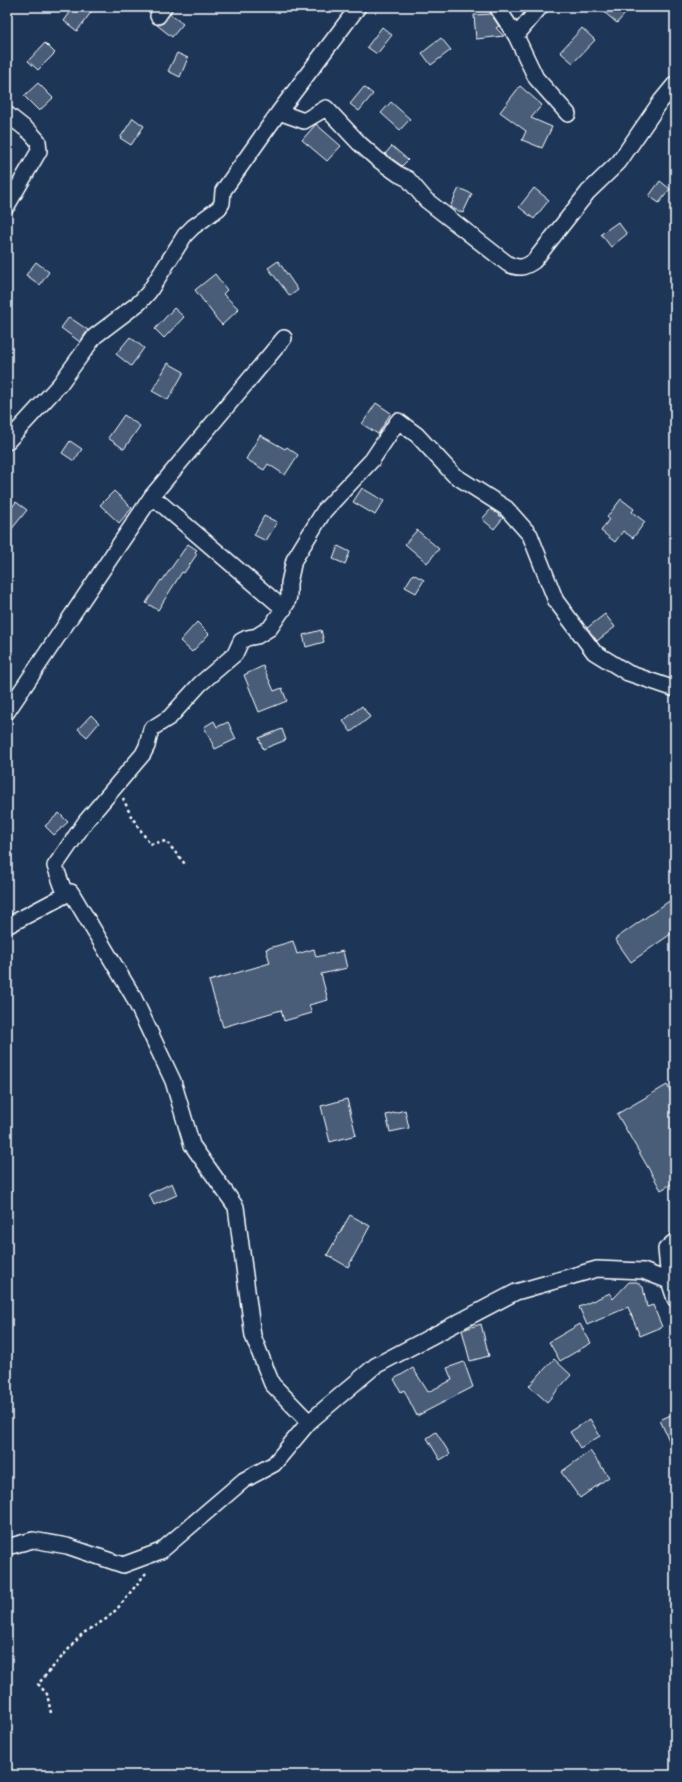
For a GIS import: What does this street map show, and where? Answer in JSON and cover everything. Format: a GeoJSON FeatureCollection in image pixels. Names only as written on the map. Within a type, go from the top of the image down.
{"type":"FeatureCollection","features":[{"type":"Feature","properties":{"kind":"street"},"geometry":{"type":"LineString","coordinates":[[7,442],[60,384],[95,336],[135,306],[149,292],[186,235],[219,208],[222,203],[223,191],[279,112],[358,7]]}},
{"type":"Feature","properties":{"kind":"street"},"geometry":{"type":"LineString","coordinates":[[497,7],[516,36],[536,78],[568,114]]}},
{"type":"Feature","properties":{"kind":"street"},"geometry":{"type":"LineString","coordinates":[[516,36],[540,7]]}},
{"type":"Feature","properties":{"kind":"street"},"geometry":{"type":"LineString","coordinates":[[279,112],[304,121],[326,108],[359,143],[377,159],[398,174],[408,179],[426,200],[508,264],[516,268],[526,267],[534,261],[588,192],[619,162],[661,101],[675,84]]}},
{"type":"Feature","properties":{"kind":"street"},"geometry":{"type":"LineString","coordinates":[[7,114],[38,141],[39,151],[7,206]]}},
{"type":"Feature","properties":{"kind":"street"},"geometry":{"type":"LineString","coordinates":[[7,712],[152,496],[284,338]]}},
{"type":"Feature","properties":{"kind":"street"},"geometry":{"type":"LineString","coordinates":[[68,894],[63,888],[55,866],[86,821],[146,750],[151,729],[170,717],[200,684],[235,654],[242,641],[270,628],[284,609],[289,596],[289,583],[294,560],[324,511],[372,460],[398,421],[417,435],[454,475],[506,508],[530,535],[556,601],[594,652],[628,674],[674,686]]}},
{"type":"Feature","properties":{"kind":"street"},"geometry":{"type":"LineString","coordinates":[[152,496],[284,609]]}},
{"type":"Feature","properties":{"kind":"street"},"geometry":{"type":"LineString","coordinates":[[7,926],[71,892],[133,996],[173,1081],[192,1145],[236,1208],[253,1336],[272,1384],[309,1422]]}},
{"type":"Feature","properties":{"kind":"street"},"geometry":{"type":"LineString","coordinates":[[675,1241],[666,1248],[669,1281],[675,1299]]}},
{"type":"Feature","properties":{"kind":"street"},"geometry":{"type":"LineString","coordinates":[[7,1547],[33,1540],[67,1546],[124,1565],[160,1551],[244,1480],[274,1464],[309,1422],[375,1366],[516,1292],[597,1269],[643,1271],[669,1281]]}},
{"type":"Feature","properties":{"kind":"path"},"geometry":{"type":"LineString","coordinates":[[117,785],[131,816],[150,844],[166,841],[185,864]]}},
{"type":"Feature","properties":{"kind":"path"},"geometry":{"type":"LineString","coordinates":[[51,1713],[47,1694],[38,1684],[82,1634],[106,1619],[117,1609],[146,1573],[160,1551]]}},
{"type":"Feature","properties":{"kind":"building"},"geometry":{"type":"Polygon","coordinates":[[[74,7],[95,7],[77,31],[64,21],[74,7]]]}},
{"type":"Feature","properties":{"kind":"building"},"geometry":{"type":"Polygon","coordinates":[[[598,7],[631,7],[617,23],[598,7]]]}},
{"type":"Feature","properties":{"kind":"building"},"geometry":{"type":"Polygon","coordinates":[[[170,14],[183,24],[172,37],[157,25],[162,24],[170,14]]]}},
{"type":"Feature","properties":{"kind":"building"},"geometry":{"type":"Polygon","coordinates":[[[491,14],[499,26],[496,28],[504,36],[476,39],[474,15],[491,14]]]}},
{"type":"Feature","properties":{"kind":"building"},"geometry":{"type":"Polygon","coordinates":[[[382,27],[392,35],[377,54],[367,47],[382,27]]]}},
{"type":"Feature","properties":{"kind":"building"},"geometry":{"type":"Polygon","coordinates":[[[582,28],[595,40],[573,63],[560,52],[582,28]]]}},
{"type":"Feature","properties":{"kind":"building"},"geometry":{"type":"Polygon","coordinates":[[[441,38],[451,50],[431,65],[422,53],[441,38]]]}},
{"type":"Feature","properties":{"kind":"building"},"geometry":{"type":"Polygon","coordinates":[[[45,43],[55,53],[38,70],[28,61],[45,43]]]}},
{"type":"Feature","properties":{"kind":"building"},"geometry":{"type":"Polygon","coordinates":[[[177,53],[188,58],[180,77],[168,71],[177,53]]]}},
{"type":"Feature","properties":{"kind":"building"},"geometry":{"type":"Polygon","coordinates":[[[38,83],[53,98],[39,111],[24,96],[38,83]]]}},
{"type":"Feature","properties":{"kind":"building"},"geometry":{"type":"Polygon","coordinates":[[[520,86],[542,105],[531,118],[552,127],[542,148],[522,140],[526,131],[500,112],[520,86]]]}},
{"type":"Feature","properties":{"kind":"building"},"geometry":{"type":"Polygon","coordinates":[[[364,87],[373,94],[359,111],[350,104],[364,87]]]}},
{"type":"Feature","properties":{"kind":"building"},"geometry":{"type":"Polygon","coordinates":[[[391,102],[410,119],[400,130],[381,113],[391,102]]]}},
{"type":"Feature","properties":{"kind":"building"},"geometry":{"type":"Polygon","coordinates":[[[133,118],[144,126],[131,145],[120,138],[133,118]]]}},
{"type":"Feature","properties":{"kind":"building"},"geometry":{"type":"Polygon","coordinates":[[[316,124],[341,146],[327,161],[302,140],[316,124]]]}},
{"type":"Feature","properties":{"kind":"building"},"geometry":{"type":"Polygon","coordinates":[[[392,146],[408,160],[402,166],[385,154],[392,146]]]}},
{"type":"Feature","properties":{"kind":"building"},"geometry":{"type":"Polygon","coordinates":[[[660,181],[670,189],[659,203],[649,196],[660,181]]]}},
{"type":"Feature","properties":{"kind":"building"},"geometry":{"type":"Polygon","coordinates":[[[459,188],[472,194],[463,213],[450,207],[459,188]]]}},
{"type":"Feature","properties":{"kind":"building"},"geometry":{"type":"Polygon","coordinates":[[[534,188],[549,200],[534,219],[519,207],[534,188]]]}},
{"type":"Feature","properties":{"kind":"building"},"geometry":{"type":"Polygon","coordinates":[[[618,222],[627,234],[611,247],[601,234],[618,222]]]}},
{"type":"Feature","properties":{"kind":"building"},"geometry":{"type":"Polygon","coordinates":[[[278,261],[298,290],[290,296],[268,268],[278,261]]]}},
{"type":"Feature","properties":{"kind":"building"},"geometry":{"type":"Polygon","coordinates":[[[36,262],[49,272],[40,285],[26,275],[36,262]]]}},
{"type":"Feature","properties":{"kind":"building"},"geometry":{"type":"Polygon","coordinates":[[[215,274],[227,290],[223,294],[239,309],[222,325],[195,290],[215,274]]]}},
{"type":"Feature","properties":{"kind":"building"},"geometry":{"type":"Polygon","coordinates":[[[174,308],[184,317],[164,338],[155,329],[174,308]]]}},
{"type":"Feature","properties":{"kind":"building"},"geometry":{"type":"Polygon","coordinates":[[[69,317],[88,330],[80,342],[61,328],[69,317]]]}},
{"type":"Feature","properties":{"kind":"building"},"geometry":{"type":"Polygon","coordinates":[[[130,337],[144,348],[131,366],[116,354],[130,337]]]}},
{"type":"Feature","properties":{"kind":"building"},"geometry":{"type":"Polygon","coordinates":[[[168,363],[184,372],[168,400],[152,391],[168,363]]]}},
{"type":"Feature","properties":{"kind":"building"},"geometry":{"type":"Polygon","coordinates":[[[376,403],[391,413],[378,434],[362,424],[376,403]]]}},
{"type":"Feature","properties":{"kind":"building"},"geometry":{"type":"Polygon","coordinates":[[[124,415],[140,426],[124,449],[108,438],[124,415]]]}},
{"type":"Feature","properties":{"kind":"building"},"geometry":{"type":"Polygon","coordinates":[[[260,435],[285,449],[287,447],[298,455],[285,475],[268,464],[264,470],[246,459],[260,435]]]}},
{"type":"Feature","properties":{"kind":"building"},"geometry":{"type":"Polygon","coordinates":[[[70,441],[82,449],[74,461],[62,453],[70,441]]]}},
{"type":"Feature","properties":{"kind":"building"},"geometry":{"type":"Polygon","coordinates":[[[362,488],[384,501],[375,515],[353,502],[362,488]]]}},
{"type":"Feature","properties":{"kind":"building"},"geometry":{"type":"Polygon","coordinates":[[[114,491],[132,508],[119,523],[100,505],[114,491]]]}},
{"type":"Feature","properties":{"kind":"building"},"geometry":{"type":"Polygon","coordinates":[[[621,499],[634,509],[632,512],[645,522],[633,538],[623,531],[615,542],[601,531],[609,519],[607,517],[621,499]]]}},
{"type":"Feature","properties":{"kind":"building"},"geometry":{"type":"Polygon","coordinates":[[[16,502],[27,510],[7,535],[7,514],[16,502]]]}},
{"type":"Feature","properties":{"kind":"building"},"geometry":{"type":"Polygon","coordinates":[[[491,509],[503,518],[494,529],[482,519],[491,509]]]}},
{"type":"Feature","properties":{"kind":"building"},"geometry":{"type":"Polygon","coordinates":[[[264,516],[277,522],[266,541],[254,535],[264,516]]]}},
{"type":"Feature","properties":{"kind":"building"},"geometry":{"type":"Polygon","coordinates":[[[417,530],[439,549],[427,563],[405,544],[417,530]]]}},
{"type":"Feature","properties":{"kind":"building"},"geometry":{"type":"Polygon","coordinates":[[[188,544],[197,550],[195,552],[197,554],[184,573],[182,572],[158,610],[146,603],[188,544]]]}},
{"type":"Feature","properties":{"kind":"building"},"geometry":{"type":"Polygon","coordinates":[[[338,546],[350,552],[345,564],[333,559],[338,546]]]}},
{"type":"Feature","properties":{"kind":"building"},"geometry":{"type":"Polygon","coordinates":[[[413,574],[424,580],[416,593],[405,587],[413,574]]]}},
{"type":"Feature","properties":{"kind":"building"},"geometry":{"type":"Polygon","coordinates":[[[605,614],[615,627],[597,641],[587,628],[605,614]]]}},
{"type":"Feature","properties":{"kind":"building"},"geometry":{"type":"Polygon","coordinates":[[[197,622],[209,634],[192,652],[180,641],[197,622]]]}},
{"type":"Feature","properties":{"kind":"building"},"geometry":{"type":"Polygon","coordinates":[[[321,630],[324,642],[306,647],[303,635],[321,630]]]}},
{"type":"Feature","properties":{"kind":"building"},"geometry":{"type":"Polygon","coordinates":[[[263,666],[274,691],[282,688],[287,701],[259,712],[244,675],[263,666]]]}},
{"type":"Feature","properties":{"kind":"building"},"geometry":{"type":"Polygon","coordinates":[[[362,706],[370,717],[351,732],[343,721],[362,706]]]}},
{"type":"Feature","properties":{"kind":"building"},"geometry":{"type":"Polygon","coordinates":[[[91,715],[99,723],[87,737],[78,729],[91,715]]]}},
{"type":"Feature","properties":{"kind":"building"},"geometry":{"type":"Polygon","coordinates":[[[214,721],[217,727],[228,722],[236,739],[215,749],[204,727],[214,721]]]}},
{"type":"Feature","properties":{"kind":"building"},"geometry":{"type":"Polygon","coordinates":[[[282,729],[286,740],[263,749],[259,738],[282,729]]]}},
{"type":"Feature","properties":{"kind":"building"},"geometry":{"type":"Polygon","coordinates":[[[59,813],[68,822],[54,835],[45,826],[59,813]]]}},
{"type":"Feature","properties":{"kind":"building"},"geometry":{"type":"Polygon","coordinates":[[[675,897],[675,931],[631,962],[615,939],[675,897]]]}},
{"type":"Feature","properties":{"kind":"building"},"geometry":{"type":"Polygon","coordinates":[[[293,941],[297,954],[314,949],[316,957],[343,951],[347,968],[321,974],[328,1000],[309,1005],[312,1013],[284,1021],[281,1010],[223,1027],[209,981],[270,963],[266,949],[293,941]]]}},
{"type":"Feature","properties":{"kind":"building"},"geometry":{"type":"Polygon","coordinates":[[[667,1085],[675,1100],[675,1182],[661,1190],[617,1114],[667,1085]]]}},
{"type":"Feature","properties":{"kind":"building"},"geometry":{"type":"Polygon","coordinates":[[[347,1099],[356,1135],[330,1142],[321,1106],[347,1099]]]}},
{"type":"Feature","properties":{"kind":"building"},"geometry":{"type":"Polygon","coordinates":[[[405,1110],[409,1128],[390,1132],[386,1115],[405,1110]]]}},
{"type":"Feature","properties":{"kind":"building"},"geometry":{"type":"Polygon","coordinates":[[[172,1183],[177,1195],[154,1205],[149,1194],[172,1183]]]}},
{"type":"Feature","properties":{"kind":"building"},"geometry":{"type":"Polygon","coordinates":[[[350,1215],[370,1226],[348,1267],[327,1255],[350,1215]]]}},
{"type":"Feature","properties":{"kind":"building"},"geometry":{"type":"Polygon","coordinates":[[[629,1282],[637,1282],[643,1287],[647,1307],[653,1305],[662,1327],[640,1336],[628,1307],[587,1325],[579,1307],[610,1293],[613,1299],[629,1282]]]}},
{"type":"Feature","properties":{"kind":"building"},"geometry":{"type":"Polygon","coordinates":[[[481,1324],[489,1356],[470,1361],[462,1330],[481,1324]]]}},
{"type":"Feature","properties":{"kind":"building"},"geometry":{"type":"Polygon","coordinates":[[[580,1324],[591,1343],[560,1361],[549,1342],[580,1324]]]}},
{"type":"Feature","properties":{"kind":"building"},"geometry":{"type":"Polygon","coordinates":[[[554,1359],[571,1375],[547,1402],[529,1386],[554,1359]]]}},
{"type":"Feature","properties":{"kind":"building"},"geometry":{"type":"Polygon","coordinates":[[[464,1362],[473,1387],[417,1416],[404,1390],[401,1392],[394,1379],[413,1368],[428,1392],[452,1380],[447,1368],[464,1362]]]}},
{"type":"Feature","properties":{"kind":"building"},"geometry":{"type":"Polygon","coordinates":[[[675,1413],[675,1454],[660,1420],[675,1413]]]}},
{"type":"Feature","properties":{"kind":"building"},"geometry":{"type":"Polygon","coordinates":[[[590,1419],[600,1436],[580,1448],[570,1432],[590,1419]]]}},
{"type":"Feature","properties":{"kind":"building"},"geometry":{"type":"Polygon","coordinates":[[[436,1432],[450,1454],[440,1460],[427,1438],[436,1432]]]}},
{"type":"Feature","properties":{"kind":"building"},"geometry":{"type":"Polygon","coordinates":[[[590,1451],[609,1477],[580,1498],[561,1472],[590,1451]]]}}]}
